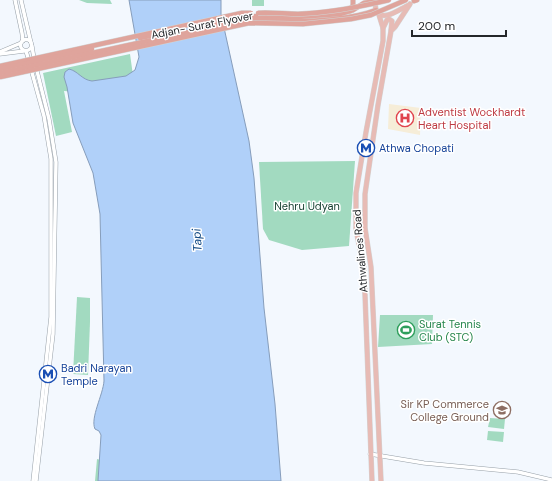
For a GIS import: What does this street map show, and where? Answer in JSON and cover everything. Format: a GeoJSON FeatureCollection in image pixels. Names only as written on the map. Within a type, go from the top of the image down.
{"type":"FeatureCollection","features":[{"type":"Feature","properties":{"kind":"highway"},"geometry":{"type":"LineString","coordinates":[[347,12],[353,5],[353,0]]}},
{"type":"Feature","properties":{"kind":"highway","name":"Adjan- Surat Flyover"},"geometry":{"type":"LineString","coordinates":[[0,66],[242,13],[288,14],[319,12],[357,7],[389,0]]}},
{"type":"Feature","properties":{"kind":"highway"},"geometry":{"type":"LineString","coordinates":[[0,69],[200,25],[245,18],[297,17],[347,12],[353,10],[362,1],[375,1]]}},
{"type":"Feature","properties":{"kind":"highway","name":"Adjan- Surat Flyover"},"geometry":{"type":"LineString","coordinates":[[0,77],[249,23],[303,24],[351,19],[372,15],[412,1]]}},
{"type":"Feature","properties":{"kind":"highway"},"geometry":{"type":"LineString","coordinates":[[0,73],[245,18],[302,22],[367,13],[375,9]]}},
{"type":"Feature","properties":{"kind":"main road"},"geometry":{"type":"LineString","coordinates":[[375,1],[375,9]]}},
{"type":"Feature","properties":{"kind":"main road"},"geometry":{"type":"LineString","coordinates":[[379,15],[386,16],[412,1]]}},
{"type":"Feature","properties":{"kind":"main road","name":"Athwalines Road"},"geometry":{"type":"LineString","coordinates":[[381,481],[371,267],[365,228],[365,194],[391,31],[396,27],[412,1]]}},
{"type":"Feature","properties":{"kind":"main road","name":"Athwalines Road"},"geometry":{"type":"LineString","coordinates":[[372,481],[364,268],[356,230],[356,193],[383,41],[383,28],[379,15],[375,9]]}},
{"type":"Feature","properties":{"kind":"main road"},"geometry":{"type":"LineString","coordinates":[[383,28],[388,19],[391,19],[391,31]]}},
{"type":"Feature","properties":{"kind":"main road"},"geometry":{"type":"LineString","coordinates":[[370,447],[380,448]]}},
{"type":"Feature","properties":{"kind":"street"},"geometry":{"type":"LineString","coordinates":[[15,0],[22,33],[21,48],[25,51],[44,116],[51,159],[54,318],[52,352],[36,481]]}},
{"type":"Feature","properties":{"kind":"street"},"geometry":{"type":"LineString","coordinates":[[21,0],[56,154],[51,317],[32,481]]}},
{"type":"Feature","properties":{"kind":"street"},"geometry":{"type":"LineString","coordinates":[[362,1],[375,9]]}},
{"type":"Feature","properties":{"kind":"street"},"geometry":{"type":"LineString","coordinates":[[0,53],[26,40],[32,44]]}},
{"type":"Feature","properties":{"kind":"street"},"geometry":{"type":"LineString","coordinates":[[0,53],[25,51],[30,49],[32,44]]}},
{"type":"Feature","properties":{"kind":"street"},"geometry":{"type":"LineString","coordinates":[[370,454],[424,463],[518,472],[552,480]]}},
{"type":"Feature","properties":{"kind":"shaded area","name":"Adventist Wockhardt Heart Hospital"},"geometry":{"type":"Polygon","coordinates":[[[389,104],[421,108],[420,135],[388,129],[389,104]]]}},
{"type":"Feature","properties":{"kind":"green space"},"geometry":{"type":"Polygon","coordinates":[[[79,0],[110,0],[112,4],[87,3],[79,0]]]}},
{"type":"Feature","properties":{"kind":"green space"},"geometry":{"type":"Polygon","coordinates":[[[252,0],[264,0],[264,6],[252,6],[252,0]]]}},
{"type":"Feature","properties":{"kind":"green space"},"geometry":{"type":"Polygon","coordinates":[[[130,54],[136,97],[64,91],[72,132],[56,136],[43,73],[130,54]]]}},
{"type":"Feature","properties":{"kind":"green space","name":"Nehru Udyan"},"geometry":{"type":"Polygon","coordinates":[[[355,161],[349,246],[302,250],[269,240],[263,229],[259,162],[355,161]]]}},
{"type":"Feature","properties":{"kind":"green space"},"geometry":{"type":"Polygon","coordinates":[[[77,297],[90,298],[88,375],[73,374],[77,297]]]}},
{"type":"Feature","properties":{"kind":"green space","name":"Surat Tennis Club (STC)"},"geometry":{"type":"Polygon","coordinates":[[[380,315],[433,315],[432,344],[378,347],[380,315]]]}},
{"type":"Feature","properties":{"kind":"green space"},"geometry":{"type":"Polygon","coordinates":[[[490,418],[505,419],[504,429],[488,427],[490,418]]]}},
{"type":"Feature","properties":{"kind":"green space"},"geometry":{"type":"Polygon","coordinates":[[[488,431],[504,432],[503,442],[487,440],[488,431]]]}},
{"type":"Feature","properties":{"kind":"green space"},"geometry":{"type":"Polygon","coordinates":[[[97,459],[104,461],[103,481],[95,481],[97,459]]]}},
{"type":"Feature","properties":{"kind":"water","name":"Tapi"},"geometry":{"type":"Polygon","coordinates":[[[129,0],[221,0],[221,14],[249,141],[254,178],[264,308],[275,404],[281,481],[98,481],[101,435],[99,431],[95,429],[94,419],[104,381],[100,214],[93,173],[73,123],[64,77],[65,72],[69,69],[85,79],[92,81],[126,76],[135,70],[139,57],[129,0]]]}},
{"type":"Feature","properties":{"kind":"place","name":"Adventist Wockhardt Heart Hospital"},"geometry":{"type":"Point","coordinates":[405,118]}},
{"type":"Feature","properties":{"kind":"place","name":"Athwa Chopati"},"geometry":{"type":"Point","coordinates":[366,148]}},
{"type":"Feature","properties":{"kind":"place","name":"Surat Tennis Club (STC)"},"geometry":{"type":"Point","coordinates":[406,330]}},
{"type":"Feature","properties":{"kind":"place","name":"Badri Narayan Temple"},"geometry":{"type":"Point","coordinates":[48,374]}},
{"type":"Feature","properties":{"kind":"place","name":"Sir KP Commerce College Ground"},"geometry":{"type":"Point","coordinates":[502,410]}}]}
